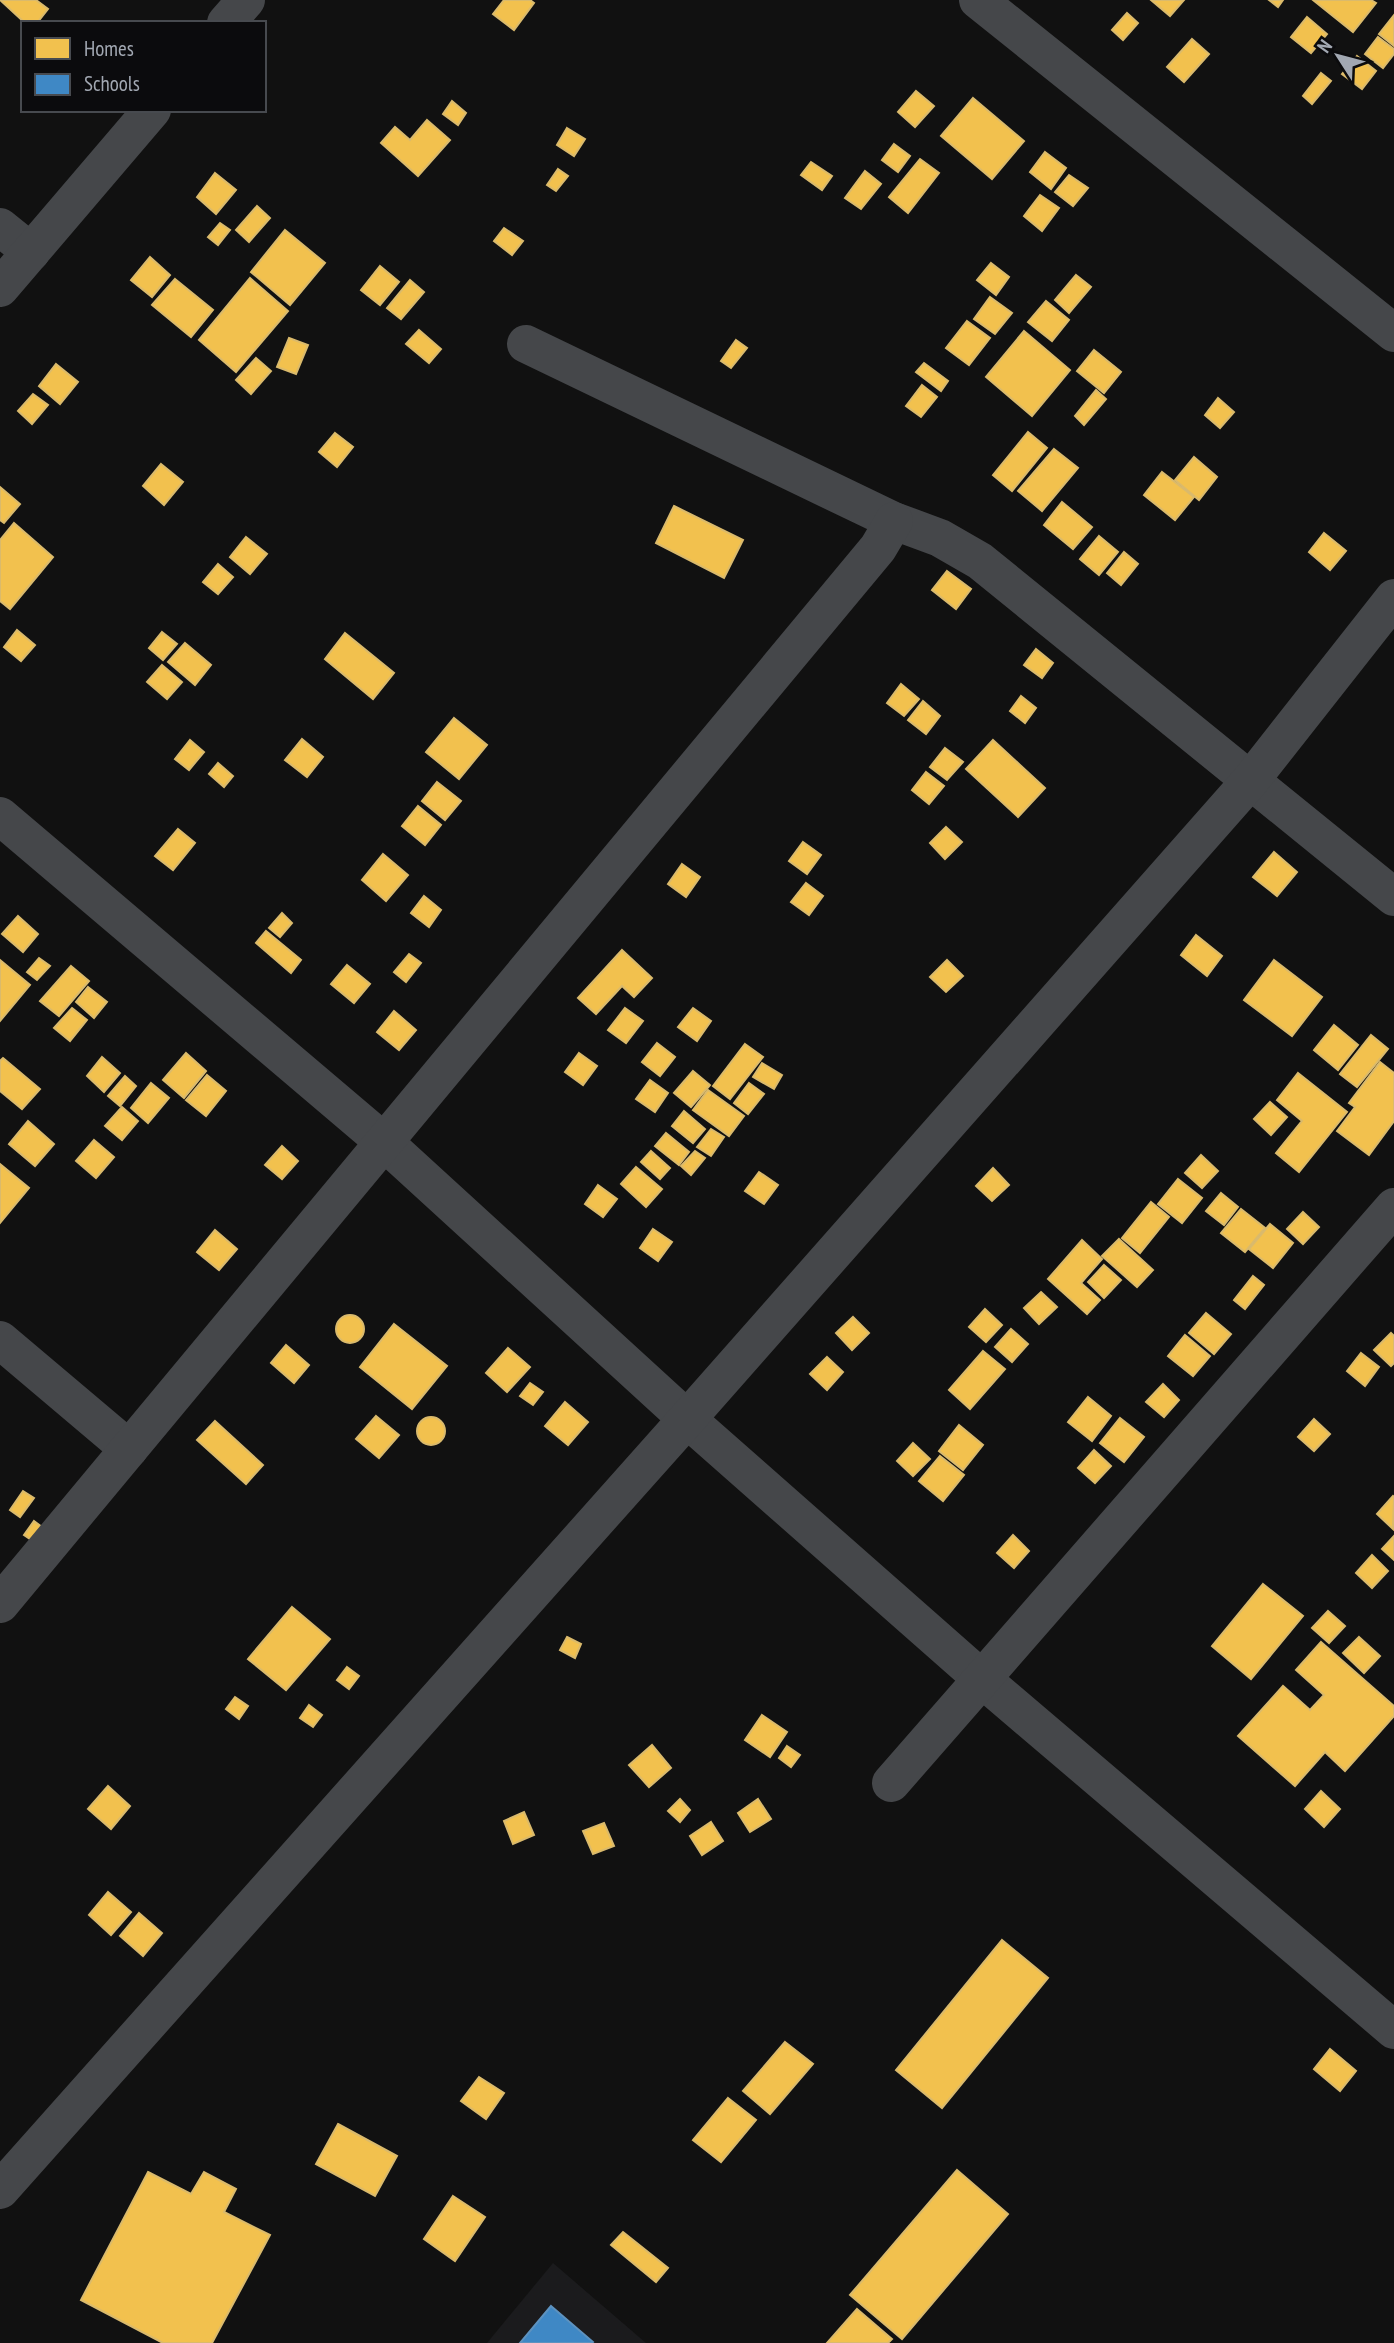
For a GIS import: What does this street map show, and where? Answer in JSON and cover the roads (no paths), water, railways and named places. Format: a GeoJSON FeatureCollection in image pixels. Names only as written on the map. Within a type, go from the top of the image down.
{"type":"FeatureCollection","features":[{"type":"Feature","properties":{"kind":"street"},"geometry":{"type":"LineString","coordinates":[[228,21],[246,0]]}},
{"type":"Feature","properties":{"kind":"street"},"geometry":{"type":"LineString","coordinates":[[978,0],[1394,333]]}},
{"type":"Feature","properties":{"kind":"street"},"geometry":{"type":"LineString","coordinates":[[0,288],[150,112]]}},
{"type":"Feature","properties":{"kind":"street"},"geometry":{"type":"LineString","coordinates":[[0,227],[31,252]]}},
{"type":"Feature","properties":{"kind":"street"},"geometry":{"type":"LineString","coordinates":[[526,344],[894,521],[940,538],[980,561],[1394,897]]}},
{"type":"Feature","properties":{"kind":"street"},"geometry":{"type":"LineString","coordinates":[[0,1604],[878,548],[894,521]]}},
{"type":"Feature","properties":{"kind":"street"},"geometry":{"type":"LineString","coordinates":[[0,2190],[687,1419],[1251,780],[1394,598]]}},
{"type":"Feature","properties":{"kind":"street"},"geometry":{"type":"LineString","coordinates":[[0,816],[384,1143],[687,1419],[982,1679],[1394,2030]]}},
{"type":"Feature","properties":{"kind":"street"},"geometry":{"type":"LineString","coordinates":[[891,1783],[1394,1207]]}},
{"type":"Feature","properties":{"kind":"street"},"geometry":{"type":"LineString","coordinates":[[0,1340],[129,1449]]}}]}
